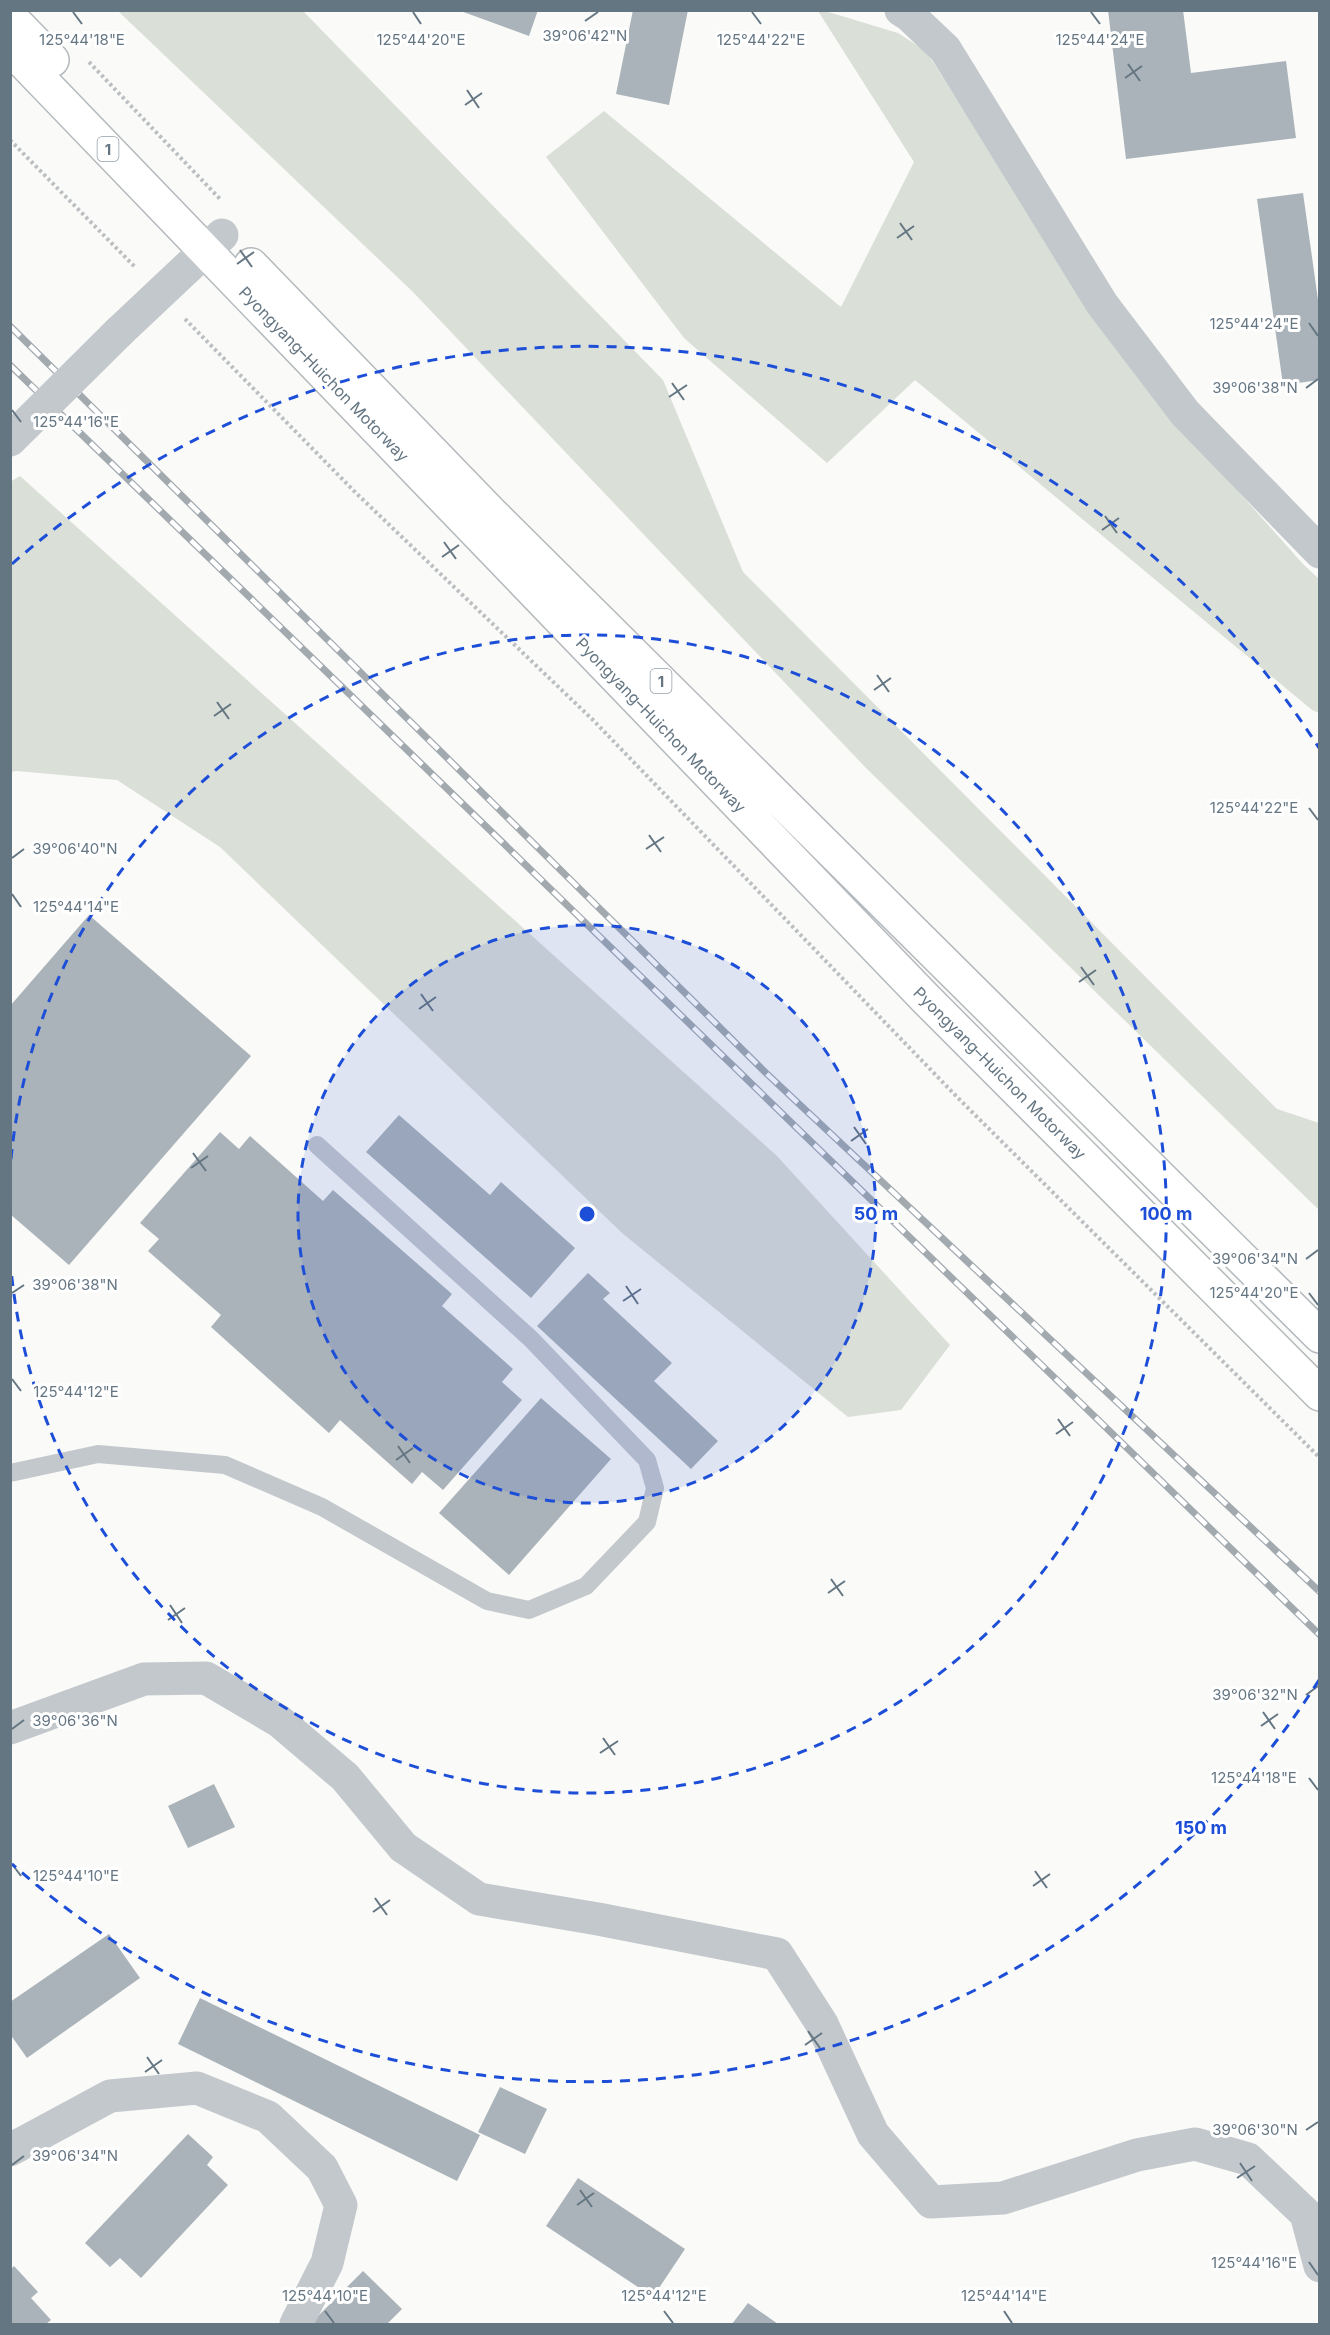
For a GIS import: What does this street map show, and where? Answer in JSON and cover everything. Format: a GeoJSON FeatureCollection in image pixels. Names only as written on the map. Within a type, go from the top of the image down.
{"type":"FeatureCollection","features":[{"type":"Feature","properties":{"kind":"highway","name":"Pyongyang–Huichon Motorway"},"geometry":{"type":"LineString","coordinates":[[10,17],[214,243],[927,1000],[1320,1394]]}},
{"type":"Feature","properties":{"kind":"highway","name":"Pyongyang–Huichon Motorway"},"geometry":{"type":"LineString","coordinates":[[10,48],[491,513],[1320,1336]]}},
{"type":"Feature","properties":{"kind":"street"},"geometry":{"type":"LineString","coordinates":[[901,10],[945,49],[1102,304],[1185,413],[1320,552]]}},
{"type":"Feature","properties":{"kind":"street"},"geometry":{"type":"LineString","coordinates":[[10,440],[119,332],[214,243]]}},
{"type":"Feature","properties":{"kind":"street"},"geometry":{"type":"LineString","coordinates":[[10,1728],[144,1679],[206,1678],[279,1721],[345,1777],[403,1846],[479,1899],[598,1919],[777,1954],[822,2024],[873,2134],[931,2202],[1003,2198],[1137,2155],[1195,2144],[1248,2159],[1306,2214],[1320,2266]]}},
{"type":"Feature","properties":{"kind":"street"},"geometry":{"type":"LineString","coordinates":[[10,2150],[110,2096],[197,2088],[268,2117],[322,2168],[341,2205],[327,2263],[296,2325]]}},
{"type":"Feature","properties":{"kind":"lane"},"geometry":{"type":"LineString","coordinates":[[10,1473],[98,1454],[225,1465],[322,1507],[487,1600],[529,1610],[586,1587],[647,1522],[655,1488],[647,1460],[531,1339],[317,1145]]}},
{"type":"Feature","properties":{"kind":"path"},"geometry":{"type":"LineString","coordinates":[[10,140],[356,493],[593,720],[958,1098],[1320,1458]]}},
{"type":"Feature","properties":{"kind":"shaded area"},"geometry":{"type":"Polygon","coordinates":[[[118,11],[303,11],[663,380],[743,572],[1277,1109],[1319,1123],[1319,1210],[865,767],[412,291],[118,11]]]}},
{"type":"Feature","properties":{"kind":"shaded area"},"geometry":{"type":"Polygon","coordinates":[[[818,11],[825,11],[898,33],[926,51],[1096,319],[1149,391],[1303,564],[1319,579],[1319,713],[1312,710],[915,380],[827,463],[684,338],[546,157],[604,111],[841,307],[914,162],[818,11]]]}},
{"type":"Feature","properties":{"kind":"shaded area"},"geometry":{"type":"Polygon","coordinates":[[[20,476],[777,1156],[950,1345],[901,1410],[848,1417],[622,1233],[220,847],[117,780],[11,772],[10,482],[20,476]]]}},
{"type":"Feature","properties":{"kind":"building"},"geometry":{"type":"Polygon","coordinates":[[[458,10],[538,10],[529,36],[458,10]]]}},
{"type":"Feature","properties":{"kind":"building"},"geometry":{"type":"Polygon","coordinates":[[[633,10],[688,10],[669,105],[616,94],[633,10]]]}},
{"type":"Feature","properties":{"kind":"building"},"geometry":{"type":"Polygon","coordinates":[[[1108,10],[1183,10],[1191,73],[1286,61],[1296,138],[1126,159],[1108,10]]]}},
{"type":"Feature","properties":{"kind":"building"},"geometry":{"type":"Polygon","coordinates":[[[1303,193],[1320,314],[1320,380],[1283,385],[1257,199],[1303,193]]]}},
{"type":"Feature","properties":{"kind":"building"},"geometry":{"type":"Polygon","coordinates":[[[89,915],[251,1056],[69,1265],[10,1214],[10,1006],[89,915]]]}},
{"type":"Feature","properties":{"kind":"building"},"geometry":{"type":"Polygon","coordinates":[[[399,1115],[490,1195],[501,1182],[575,1248],[531,1298],[366,1152],[399,1115]]]}},
{"type":"Feature","properties":{"kind":"building"},"geometry":{"type":"Polygon","coordinates":[[[220,1132],[239,1149],[250,1136],[323,1201],[333,1190],[452,1294],[442,1306],[513,1369],[502,1382],[522,1400],[443,1490],[422,1472],[412,1484],[340,1420],[329,1433],[211,1327],[221,1315],[148,1251],[159,1239],[140,1223],[220,1132]]]}},
{"type":"Feature","properties":{"kind":"building"},"geometry":{"type":"Polygon","coordinates":[[[588,1273],[610,1293],[603,1299],[672,1363],[654,1381],[718,1441],[691,1469],[537,1326],[588,1273]]]}},
{"type":"Feature","properties":{"kind":"building"},"geometry":{"type":"Polygon","coordinates":[[[541,1398],[611,1459],[509,1575],[439,1513],[541,1398]]]}},
{"type":"Feature","properties":{"kind":"building"},"geometry":{"type":"Polygon","coordinates":[[[214,1784],[235,1827],[188,1848],[168,1806],[214,1784]]]}},
{"type":"Feature","properties":{"kind":"building"},"geometry":{"type":"Polygon","coordinates":[[[109,1934],[140,1978],[27,2058],[10,2034],[10,2002],[109,1934]]]}},
{"type":"Feature","properties":{"kind":"building"},"geometry":{"type":"Polygon","coordinates":[[[200,1998],[480,2135],[457,2181],[178,2044],[200,1998]]]}},
{"type":"Feature","properties":{"kind":"building"},"geometry":{"type":"Polygon","coordinates":[[[500,2087],[547,2109],[525,2154],[478,2132],[500,2087]]]}},
{"type":"Feature","properties":{"kind":"building"},"geometry":{"type":"Polygon","coordinates":[[[188,2134],[213,2157],[207,2165],[228,2185],[141,2278],[120,2258],[110,2267],[85,2243],[188,2134]]]}},
{"type":"Feature","properties":{"kind":"building"},"geometry":{"type":"Polygon","coordinates":[[[578,2178],[685,2249],[653,2297],[546,2226],[578,2178]]]}},
{"type":"Feature","properties":{"kind":"building"},"geometry":{"type":"Polygon","coordinates":[[[14,2266],[38,2292],[31,2298],[51,2320],[46,2324],[10,2324],[10,2270],[14,2266]]]}},
{"type":"Feature","properties":{"kind":"building"},"geometry":{"type":"Polygon","coordinates":[[[363,2271],[402,2309],[387,2324],[310,2324],[363,2271]]]}},
{"type":"Feature","properties":{"kind":"building"},"geometry":{"type":"Polygon","coordinates":[[[748,2303],[778,2324],[732,2324],[748,2303]]]}},
{"type":"Feature","properties":{"kind":"railway"},"geometry":{"type":"LineString","coordinates":[[10,326],[766,1073],[1320,1592]]}},
{"type":"Feature","properties":{"kind":"railway"},"geometry":{"type":"LineString","coordinates":[[10,365],[1320,1635]]}}]}
